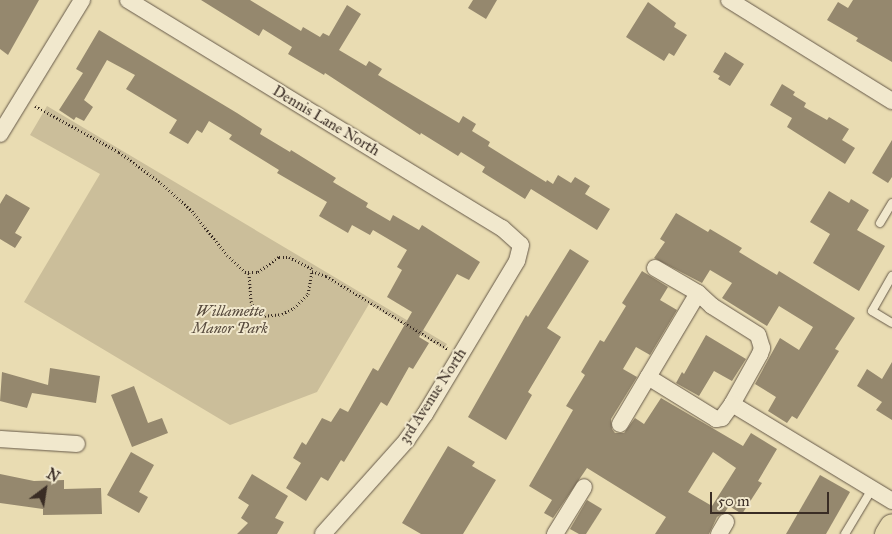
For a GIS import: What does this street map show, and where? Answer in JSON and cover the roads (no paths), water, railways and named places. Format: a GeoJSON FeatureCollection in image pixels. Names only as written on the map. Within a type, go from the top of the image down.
{"type":"FeatureCollection","features":[{"type":"Feature","properties":{"kind":"main road"},"geometry":{"type":"LineString","coordinates":[[887,534],[892,526]]}},
{"type":"Feature","properties":{"kind":"street"},"geometry":{"type":"LineString","coordinates":[[0,134],[82,0]]}},
{"type":"Feature","properties":{"kind":"street","name":"Dennis Lane North"},"geometry":{"type":"LineString","coordinates":[[128,0],[502,228],[521,245]]}},
{"type":"Feature","properties":{"kind":"street"},"geometry":{"type":"LineString","coordinates":[[729,0],[892,100]]}},
{"type":"Feature","properties":{"kind":"street","name":"3rd Avenue North"},"geometry":{"type":"LineString","coordinates":[[323,534],[407,440],[518,261],[521,245]]}},
{"type":"Feature","properties":{"kind":"street"},"geometry":{"type":"LineString","coordinates":[[648,377],[716,419],[722,418],[732,404],[762,348],[761,341],[753,330],[712,306],[698,293],[655,268]]}},
{"type":"Feature","properties":{"kind":"street"},"geometry":{"type":"LineString","coordinates":[[620,424],[698,293]]}},
{"type":"Feature","properties":{"kind":"street"},"geometry":{"type":"LineString","coordinates":[[732,404],[892,501]]}},
{"type":"Feature","properties":{"kind":"street"},"geometry":{"type":"LineString","coordinates":[[0,439],[77,444]]}},
{"type":"Feature","properties":{"kind":"street"},"geometry":{"type":"LineString","coordinates":[[555,534],[584,487]]}},
{"type":"Feature","properties":{"kind":"lane"},"geometry":{"type":"LineString","coordinates":[[880,223],[892,203]]}},
{"type":"Feature","properties":{"kind":"lane"},"geometry":{"type":"LineString","coordinates":[[892,276],[872,311],[892,323]]}},
{"type":"Feature","properties":{"kind":"lane"},"geometry":{"type":"LineString","coordinates":[[846,534],[872,489]]}},
{"type":"Feature","properties":{"kind":"park label","name":"Willamette Manor Park"},"geometry":{"type":"Point","coordinates":[230,320]}}]}
